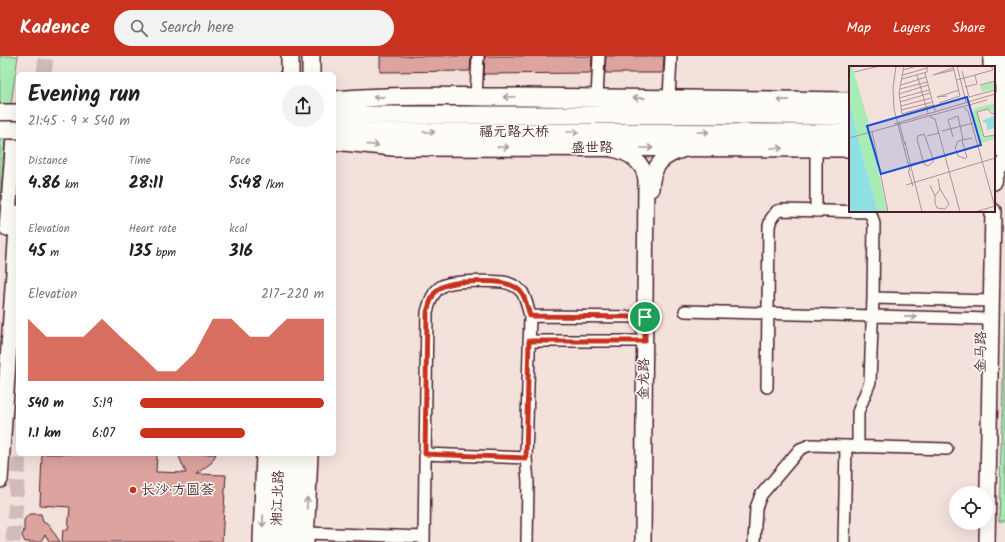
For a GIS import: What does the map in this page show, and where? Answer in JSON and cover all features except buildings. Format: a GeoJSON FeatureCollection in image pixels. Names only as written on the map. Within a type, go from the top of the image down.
{"type":"FeatureCollection","features":[{"type":"Feature","properties":{"kind":"main road"},"geometry":{"type":"LineString","coordinates":[[290,56],[290,72]]}},
{"type":"Feature","properties":{"kind":"main road"},"geometry":{"type":"LineString","coordinates":[[310,72],[311,56]]}},
{"type":"Feature","properties":{"kind":"main road"},"geometry":{"type":"LineString","coordinates":[[995,116],[1002,105],[1002,56]]}},
{"type":"Feature","properties":{"kind":"main road"},"geometry":{"type":"LineString","coordinates":[[336,100],[387,97],[597,97],[849,101]]}},
{"type":"Feature","properties":{"kind":"main road"},"geometry":{"type":"LineString","coordinates":[[766,115],[849,108]]}},
{"type":"Feature","properties":{"kind":"main road","name":"福元路大桥"},"geometry":{"type":"LineString","coordinates":[[336,115],[766,115]]}},
{"type":"Feature","properties":{"kind":"main road"},"geometry":{"type":"LineString","coordinates":[[766,115],[849,116]]}},
{"type":"Feature","properties":{"kind":"main road"},"geometry":{"type":"LineString","coordinates":[[0,328],[13,122]]}},
{"type":"Feature","properties":{"kind":"main road","name":"福元路大桥"},"geometry":{"type":"LineString","coordinates":[[336,132],[766,133]]}},
{"type":"Feature","properties":{"kind":"main road"},"geometry":{"type":"LineString","coordinates":[[766,133],[849,133]]}},
{"type":"Feature","properties":{"kind":"main road"},"geometry":{"type":"LineString","coordinates":[[766,133],[849,141]]}},
{"type":"Feature","properties":{"kind":"main road","name":"盛世路"},"geometry":{"type":"LineString","coordinates":[[336,141],[393,147],[849,148]]}},
{"type":"Feature","properties":{"kind":"main road","name":"金龙路"},"geometry":{"type":"LineString","coordinates":[[603,148],[621,151],[629,155],[641,165],[646,173],[643,542]]}},
{"type":"Feature","properties":{"kind":"main road","name":"金龙路"},"geometry":{"type":"LineString","coordinates":[[648,542],[651,180],[656,167],[666,157],[687,148]]}},
{"type":"Feature","properties":{"kind":"main road"},"geometry":{"type":"LineString","coordinates":[[995,148],[1005,149]]}},
{"type":"Feature","properties":{"kind":"main road"},"geometry":{"type":"LineString","coordinates":[[995,179],[998,170],[1005,161]]}},
{"type":"Feature","properties":{"kind":"main road","name":"金马路"},"geometry":{"type":"LineString","coordinates":[[983,212],[987,301]]}},
{"type":"Feature","properties":{"kind":"main road","name":"金马路"},"geometry":{"type":"LineString","coordinates":[[979,486],[986,318],[993,212]]}},
{"type":"Feature","properties":{"kind":"main road"},"geometry":{"type":"LineString","coordinates":[[0,480],[16,243]]}},
{"type":"Feature","properties":{"kind":"main road","name":"金马路"},"geometry":{"type":"LineString","coordinates":[[986,318],[987,542]]}},
{"type":"Feature","properties":{"kind":"main road"},"geometry":{"type":"LineString","coordinates":[[262,542],[265,456]]}},
{"type":"Feature","properties":{"kind":"main road","name":"湘江北路"},"geometry":{"type":"LineString","coordinates":[[277,542],[280,456]]}},
{"type":"Feature","properties":{"kind":"main road","name":"湘江北路"},"geometry":{"type":"LineString","coordinates":[[291,542],[294,456]]}},
{"type":"Feature","properties":{"kind":"main road"},"geometry":{"type":"LineString","coordinates":[[306,538],[309,456]]}},
{"type":"Feature","properties":{"kind":"main road"},"geometry":{"type":"LineString","coordinates":[[978,530],[978,542]]}},
{"type":"Feature","properties":{"kind":"street"},"geometry":{"type":"LineString","coordinates":[[476,97],[478,56]]}},
{"type":"Feature","properties":{"kind":"street"},"geometry":{"type":"LineString","coordinates":[[597,97],[599,56]]}},
{"type":"Feature","properties":{"kind":"street"},"geometry":{"type":"LineString","coordinates":[[669,99],[671,56]]}},
{"type":"Feature","properties":{"kind":"street"},"geometry":{"type":"LineString","coordinates":[[816,148],[816,211]]}},
{"type":"Feature","properties":{"kind":"street"},"geometry":{"type":"LineString","coordinates":[[767,387],[769,226],[771,219],[777,211],[849,211]]}},
{"type":"Feature","properties":{"kind":"street"},"geometry":{"type":"LineString","coordinates":[[858,447],[858,412],[870,382],[874,298],[874,224],[869,212]]}},
{"type":"Feature","properties":{"kind":"street"},"geometry":{"type":"LineString","coordinates":[[306,538],[424,540],[427,312],[430,302],[438,289],[444,284],[461,282],[503,282],[517,288],[523,294],[530,316],[526,458],[528,482],[527,542]]}},
{"type":"Feature","properties":{"kind":"street"},"geometry":{"type":"LineString","coordinates":[[874,298],[987,301]]}},
{"type":"Feature","properties":{"kind":"street"},"geometry":{"type":"LineString","coordinates":[[685,311],[986,318]]}},
{"type":"Feature","properties":{"kind":"street"},"geometry":{"type":"LineString","coordinates":[[530,316],[645,317]]}},
{"type":"Feature","properties":{"kind":"street"},"geometry":{"type":"LineString","coordinates":[[529,341],[645,341]]}},
{"type":"Feature","properties":{"kind":"street"},"geometry":{"type":"LineString","coordinates":[[754,542],[756,513],[760,495],[800,449],[810,445],[947,449]]}},
{"type":"Feature","properties":{"kind":"street"},"geometry":{"type":"LineString","coordinates":[[844,542],[846,446]]}},
{"type":"Feature","properties":{"kind":"street"},"geometry":{"type":"LineString","coordinates":[[425,454],[526,458]]}},
{"type":"Feature","properties":{"kind":"green space"},"geometry":{"type":"Polygon","coordinates":[[[0,56],[18,56],[4,151],[0,209],[0,56]]]}},
{"type":"Feature","properties":{"kind":"green space"},"geometry":{"type":"Polygon","coordinates":[[[1005,311],[1005,521],[999,521],[1005,311]]]}},
{"type":"Feature","properties":{"kind":"tunnel"},"geometry":{"type":"LineString","coordinates":[[44,72],[46,56]]}},
{"type":"Feature","properties":{"kind":"tunnel"},"geometry":{"type":"LineString","coordinates":[[13,542],[19,456]]}},
{"type":"Feature","properties":{"kind":"place","name":"长沙·方圆荟"},"geometry":{"type":"Point","coordinates":[133,490]}},
{"type":"Feature","properties":{"kind":"route"},"geometry":{"type":"LineString","coordinates":[[461,282],[503,282],[517,288],[523,294],[530,316],[645,317],[645,341],[529,341],[526,458],[425,454],[427,312],[433,295],[444,284],[461,282]]}}]}
